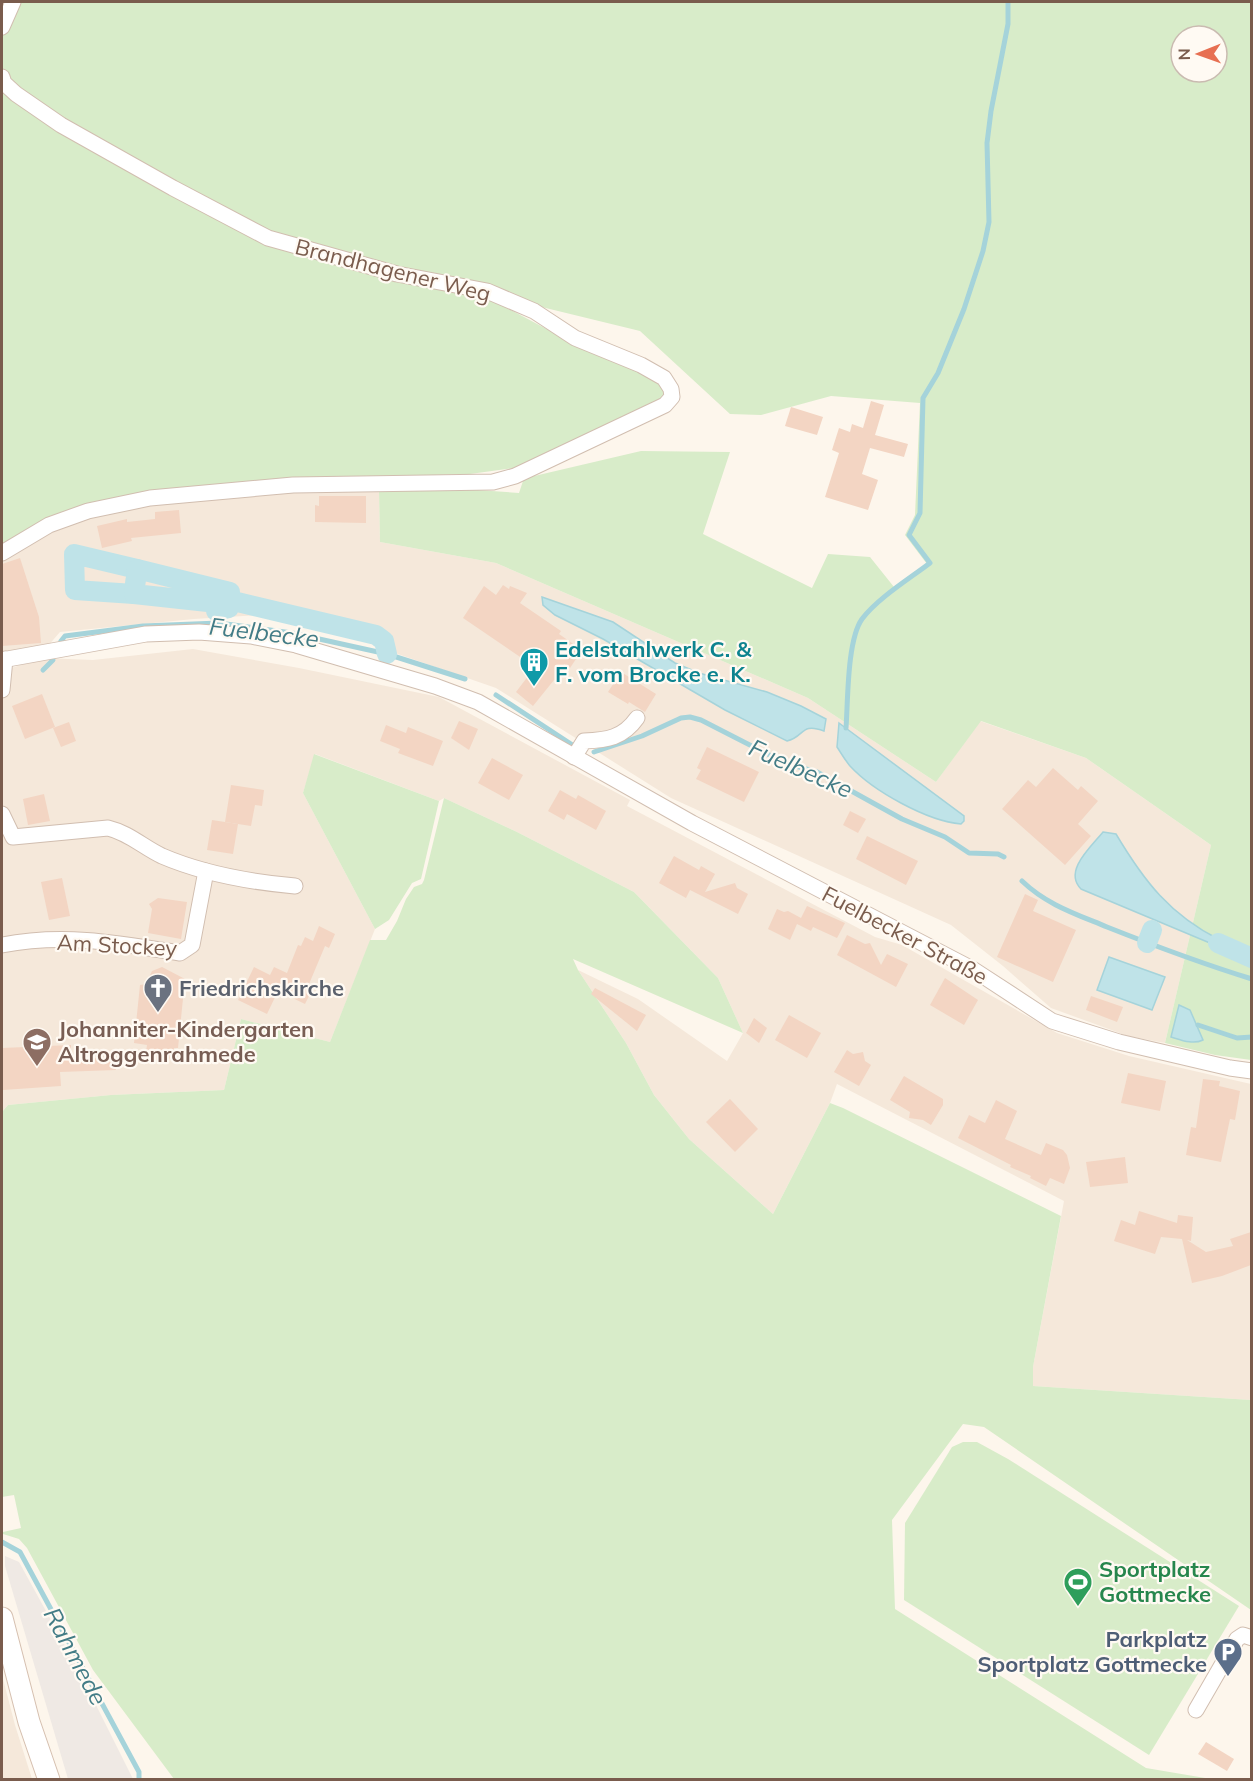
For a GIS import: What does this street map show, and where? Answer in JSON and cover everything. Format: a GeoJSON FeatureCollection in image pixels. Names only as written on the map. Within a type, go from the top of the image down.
{"type":"FeatureCollection","features":[{"type":"Feature","properties":{"kind":"main road"},"geometry":{"type":"LineString","coordinates":[[2,1618],[28,1722],[50,1779]]}},
{"type":"Feature","properties":{"kind":"street"},"geometry":{"type":"LineString","coordinates":[[2,27],[13,2]]}},
{"type":"Feature","properties":{"kind":"street","name":"Brandhagener Weg"},"geometry":{"type":"LineString","coordinates":[[2,77],[4,83],[16,94],[61,125],[268,238],[397,274],[487,291],[534,311],[575,338],[641,365],[664,378],[671,389],[672,397],[665,405],[616,429],[515,476],[492,482],[293,485],[150,498],[88,511],[49,525],[2,553]]}},
{"type":"Feature","properties":{"kind":"street","name":"Fuelbecker Straße"},"geometry":{"type":"LineString","coordinates":[[3,659],[146,634],[198,632],[250,636],[296,645],[435,686],[478,702],[723,840],[974,970],[1052,1021],[1119,1042],[1251,1071]]}},
{"type":"Feature","properties":{"kind":"street"},"geometry":{"type":"LineString","coordinates":[[2,690],[3,659]]}},
{"type":"Feature","properties":{"kind":"street"},"geometry":{"type":"LineString","coordinates":[[574,757],[584,741],[606,740],[620,735],[630,728],[637,718]]}},
{"type":"Feature","properties":{"kind":"street"},"geometry":{"type":"LineString","coordinates":[[2,814],[13,837],[108,828],[122,831],[160,855],[206,871],[262,883],[295,886]]}},
{"type":"Feature","properties":{"kind":"street","name":"Am Stockey"},"geometry":{"type":"LineString","coordinates":[[2,945],[16,942],[80,939],[180,953],[192,945],[206,871]]}},
{"type":"Feature","properties":{"kind":"street"},"geometry":{"type":"LineString","coordinates":[[1196,1710],[1237,1639],[1243,1635],[1251,1638]]}},
{"type":"Feature","properties":{"kind":"shaded area"},"geometry":{"type":"Polygon","coordinates":[[[379,491],[380,542],[496,563],[808,698],[936,782],[980,721],[1086,758],[1211,845],[1165,1043],[1128,1036],[1051,1008],[951,925],[671,798],[496,688],[395,653],[383,630],[311,612],[194,619],[60,632],[47,647],[2,653],[2,558],[42,534],[89,517],[155,505],[296,492],[379,491]]]}},
{"type":"Feature","properties":{"kind":"shaded area"},"geometry":{"type":"Polygon","coordinates":[[[193,649],[439,697],[630,800],[627,806],[875,937],[902,945],[1057,1033],[1129,1056],[1251,1084],[1251,1400],[1033,1386],[1033,1367],[1064,1201],[837,1084],[830,1103],[773,1214],[689,1139],[654,1095],[626,1043],[578,970],[638,999],[727,1061],[743,1033],[718,978],[634,892],[517,832],[444,798],[439,801],[315,754],[303,793],[375,929],[330,1042],[241,1019],[224,1090],[111,1095],[8,1105],[2,1112],[2,671],[43,658],[93,660],[193,649]]]}},
{"type":"Feature","properties":{"kind":"shaded area"},"geometry":{"type":"Polygon","coordinates":[[[5,1556],[19,1562],[79,1671],[133,1779],[68,1779],[5,1566],[5,1556]]]}},
{"type":"Feature","properties":{"kind":"shaded area"},"geometry":{"type":"Polygon","coordinates":[[[2,1675],[15,1725],[32,1779],[2,1779],[2,1675]]]}},
{"type":"Feature","properties":{"kind":"green space"},"geometry":{"type":"Polygon","coordinates":[[[2,2],[1251,2],[1251,1060],[1215,1055],[1165,1043],[1211,845],[1086,758],[981,721],[936,782],[808,698],[496,563],[380,542],[379,491],[462,489],[519,493],[523,481],[530,477],[641,451],[730,452],[703,534],[812,588],[828,554],[870,557],[894,587],[927,564],[905,535],[915,515],[920,403],[831,396],[761,415],[730,414],[640,331],[517,301],[509,309],[571,342],[641,370],[662,386],[665,396],[656,405],[520,467],[470,474],[269,480],[56,515],[2,544],[2,2]]]}},
{"type":"Feature","properties":{"kind":"green space"},"geometry":{"type":"Polygon","coordinates":[[[314,754],[439,801],[421,879],[412,883],[389,920],[375,929],[303,793],[314,754]]]}},
{"type":"Feature","properties":{"kind":"green space"},"geometry":{"type":"Polygon","coordinates":[[[444,798],[517,832],[634,892],[718,978],[743,1033],[573,959],[626,1043],[654,1095],[689,1139],[773,1214],[830,1103],[843,1108],[1061,1216],[1033,1367],[1033,1386],[1251,1400],[1251,1610],[984,1427],[963,1424],[892,1520],[895,1609],[1146,1768],[1211,1779],[174,1779],[93,1670],[27,1548],[19,1539],[3,1534],[3,1532],[21,1528],[14,1495],[2,1497],[2,1112],[8,1105],[111,1095],[224,1090],[241,1019],[330,1042],[370,940],[386,940],[406,899],[414,887],[422,884],[424,880],[444,798]]]}},
{"type":"Feature","properties":{"kind":"green space","name":"Sportplatz Gottmecke"},"geometry":{"type":"Polygon","coordinates":[[[963,1442],[977,1442],[1008,1459],[1239,1606],[1149,1755],[904,1600],[905,1523],[952,1447],[963,1442]]]}},
{"type":"Feature","properties":{"kind":"water"},"geometry":{"type":"Polygon","coordinates":[[[542,597],[613,622],[675,663],[699,673],[767,692],[801,706],[826,719],[824,731],[806,729],[787,741],[725,710],[603,639],[555,615],[543,605],[542,597]]]}},
{"type":"Feature","properties":{"kind":"water"},"geometry":{"type":"Polygon","coordinates":[[[839,723],[964,816],[964,821],[961,824],[947,822],[917,811],[886,795],[860,776],[837,747],[839,723]]]}},
{"type":"Feature","properties":{"kind":"water"},"geometry":{"type":"Polygon","coordinates":[[[1103,832],[1116,834],[1148,882],[1187,920],[1220,940],[1217,946],[1081,889],[1076,882],[1077,867],[1103,832]]]}},
{"type":"Feature","properties":{"kind":"water"},"geometry":{"type":"Polygon","coordinates":[[[1109,957],[1165,977],[1152,1010],[1097,990],[1109,957]]]}},
{"type":"Feature","properties":{"kind":"water"},"geometry":{"type":"Polygon","coordinates":[[[1179,1005],[1190,1010],[1203,1040],[1191,1042],[1171,1037],[1179,1005]]]}},
{"type":"Feature","properties":{"kind":"building"},"geometry":{"type":"Polygon","coordinates":[[[871,401],[884,405],[875,435],[908,444],[904,457],[870,448],[862,474],[878,480],[868,510],[825,497],[839,453],[832,450],[839,428],[850,432],[852,424],[863,428],[871,401]]]}},
{"type":"Feature","properties":{"kind":"building"},"geometry":{"type":"Polygon","coordinates":[[[791,407],[823,417],[817,435],[785,426],[791,407]]]}},
{"type":"Feature","properties":{"kind":"building"},"geometry":{"type":"Polygon","coordinates":[[[319,496],[366,496],[366,523],[315,522],[315,505],[319,506],[319,496]]]}},
{"type":"Feature","properties":{"kind":"building"},"geometry":{"type":"Polygon","coordinates":[[[179,510],[181,533],[131,538],[132,541],[102,548],[97,526],[127,519],[127,522],[155,519],[155,512],[179,510]]]}},
{"type":"Feature","properties":{"kind":"building"},"geometry":{"type":"Polygon","coordinates":[[[20,558],[39,617],[41,643],[2,646],[2,564],[20,558]]]}},
{"type":"Feature","properties":{"kind":"building"},"geometry":{"type":"Polygon","coordinates":[[[503,585],[509,589],[510,586],[527,593],[520,603],[561,631],[559,634],[582,650],[570,668],[564,664],[558,683],[554,680],[533,706],[516,692],[535,667],[463,618],[484,586],[496,595],[503,585]]]}},
{"type":"Feature","properties":{"kind":"building"},"geometry":{"type":"Polygon","coordinates":[[[621,672],[656,694],[645,712],[608,692],[621,672]]]}},
{"type":"Feature","properties":{"kind":"building"},"geometry":{"type":"Polygon","coordinates":[[[42,694],[55,727],[25,739],[12,706],[42,694]]]}},
{"type":"Feature","properties":{"kind":"building"},"geometry":{"type":"Polygon","coordinates":[[[459,721],[478,729],[469,750],[451,738],[459,721]]]}},
{"type":"Feature","properties":{"kind":"building"},"geometry":{"type":"Polygon","coordinates":[[[69,722],[76,741],[61,747],[53,728],[69,722]]]}},
{"type":"Feature","properties":{"kind":"building"},"geometry":{"type":"Polygon","coordinates":[[[386,725],[406,733],[408,727],[443,741],[433,766],[398,753],[400,749],[380,741],[386,725]]]}},
{"type":"Feature","properties":{"kind":"building"},"geometry":{"type":"Polygon","coordinates":[[[707,747],[759,772],[744,802],[696,779],[701,770],[697,768],[707,747]]]}},
{"type":"Feature","properties":{"kind":"building"},"geometry":{"type":"Polygon","coordinates":[[[492,758],[523,775],[509,800],[478,783],[492,758]]]}},
{"type":"Feature","properties":{"kind":"building"},"geometry":{"type":"Polygon","coordinates":[[[1053,768],[1078,790],[1081,786],[1098,801],[1078,824],[1091,836],[1065,865],[1002,809],[1028,780],[1036,787],[1053,768]]]}},
{"type":"Feature","properties":{"kind":"building"},"geometry":{"type":"Polygon","coordinates":[[[231,785],[264,790],[262,806],[255,805],[251,826],[225,822],[231,785]]]}},
{"type":"Feature","properties":{"kind":"building"},"geometry":{"type":"Polygon","coordinates":[[[560,790],[576,799],[578,795],[606,811],[596,830],[567,814],[564,820],[548,811],[560,790]]]}},
{"type":"Feature","properties":{"kind":"building"},"geometry":{"type":"Polygon","coordinates":[[[44,794],[50,821],[28,825],[23,799],[44,794]]]}},
{"type":"Feature","properties":{"kind":"building"},"geometry":{"type":"Polygon","coordinates":[[[850,811],[866,819],[858,833],[843,825],[850,811]]]}},
{"type":"Feature","properties":{"kind":"building"},"geometry":{"type":"Polygon","coordinates":[[[212,820],[238,824],[233,854],[207,850],[212,820]]]}},
{"type":"Feature","properties":{"kind":"building"},"geometry":{"type":"Polygon","coordinates":[[[867,836],[918,861],[906,885],[856,859],[867,836]]]}},
{"type":"Feature","properties":{"kind":"building"},"geometry":{"type":"Polygon","coordinates":[[[674,856],[699,870],[701,866],[715,874],[705,892],[735,883],[737,888],[748,894],[738,914],[690,890],[686,898],[659,883],[674,856]]]}},
{"type":"Feature","properties":{"kind":"building"},"geometry":{"type":"Polygon","coordinates":[[[62,878],[70,916],[49,920],[41,882],[62,878]]]}},
{"type":"Feature","properties":{"kind":"building"},"geometry":{"type":"Polygon","coordinates":[[[1025,894],[1038,900],[1033,911],[1076,930],[1053,982],[997,957],[1025,894]]]}},
{"type":"Feature","properties":{"kind":"building"},"geometry":{"type":"Polygon","coordinates":[[[158,898],[187,902],[181,939],[148,933],[152,909],[149,904],[158,898]]]}},
{"type":"Feature","properties":{"kind":"building"},"geometry":{"type":"Polygon","coordinates":[[[807,906],[845,923],[837,938],[813,927],[811,931],[797,924],[790,940],[768,929],[777,909],[788,911],[801,918],[807,906]]]}},
{"type":"Feature","properties":{"kind":"building"},"geometry":{"type":"Polygon","coordinates":[[[319,926],[335,934],[329,948],[325,946],[309,984],[314,986],[305,1004],[278,991],[267,1014],[238,1000],[254,967],[270,975],[274,967],[287,973],[298,945],[301,946],[305,937],[313,941],[319,926]]]}},
{"type":"Feature","properties":{"kind":"building"},"geometry":{"type":"Polygon","coordinates":[[[847,935],[865,944],[870,943],[881,965],[887,954],[908,964],[896,987],[837,955],[847,935]]]}},
{"type":"Feature","properties":{"kind":"building","name":"Friedrichskirche"},"geometry":{"type":"Polygon","coordinates":[[[162,967],[185,979],[178,1048],[174,1048],[173,1059],[145,1059],[147,1045],[134,1043],[140,985],[146,984],[152,971],[162,967]]]}},
{"type":"Feature","properties":{"kind":"building"},"geometry":{"type":"Polygon","coordinates":[[[945,978],[978,1000],[964,1025],[930,1005],[945,978]]]}},
{"type":"Feature","properties":{"kind":"building"},"geometry":{"type":"Polygon","coordinates":[[[595,988],[646,1015],[637,1031],[591,994],[595,988]]]}},
{"type":"Feature","properties":{"kind":"building"},"geometry":{"type":"Polygon","coordinates":[[[1091,996],[1123,1007],[1117,1022],[1086,1010],[1091,996]]]}},
{"type":"Feature","properties":{"kind":"building"},"geometry":{"type":"Polygon","coordinates":[[[789,1015],[821,1033],[807,1058],[775,1040],[789,1015]]]}},
{"type":"Feature","properties":{"kind":"building"},"geometry":{"type":"Polygon","coordinates":[[[754,1018],[767,1028],[759,1043],[746,1033],[754,1018]]]}},
{"type":"Feature","properties":{"kind":"building","name":"Johanniter-Kindergarten Altroggenrahmede"},"geometry":{"type":"Polygon","coordinates":[[[71,1045],[71,1058],[116,1058],[116,1070],[60,1072],[61,1086],[3,1090],[2,1048],[71,1045]]]}},
{"type":"Feature","properties":{"kind":"building"},"geometry":{"type":"Polygon","coordinates":[[[847,1050],[853,1054],[863,1052],[865,1061],[871,1065],[859,1086],[834,1072],[847,1050]]]}},
{"type":"Feature","properties":{"kind":"building"},"geometry":{"type":"Polygon","coordinates":[[[1128,1073],[1166,1081],[1160,1111],[1121,1103],[1128,1073]]]}},
{"type":"Feature","properties":{"kind":"building"},"geometry":{"type":"Polygon","coordinates":[[[904,1076],[943,1099],[943,1105],[931,1125],[923,1120],[909,1118],[910,1112],[890,1100],[904,1076]]]}},
{"type":"Feature","properties":{"kind":"building"},"geometry":{"type":"Polygon","coordinates":[[[1203,1079],[1220,1081],[1219,1086],[1240,1091],[1235,1120],[1230,1119],[1221,1162],[1186,1155],[1191,1127],[1196,1128],[1203,1079]]]}},
{"type":"Feature","properties":{"kind":"building"},"geometry":{"type":"Polygon","coordinates":[[[730,1099],[758,1129],[735,1152],[706,1122],[730,1099]]]}},
{"type":"Feature","properties":{"kind":"building"},"geometry":{"type":"Polygon","coordinates":[[[996,1100],[1017,1111],[1005,1139],[1041,1155],[1046,1143],[1063,1150],[1067,1155],[1070,1168],[1064,1184],[1050,1178],[1046,1186],[958,1138],[969,1115],[985,1123],[996,1100]]]}},
{"type":"Feature","properties":{"kind":"building"},"geometry":{"type":"Polygon","coordinates":[[[1125,1157],[1128,1183],[1090,1187],[1086,1162],[1125,1157]]]}},
{"type":"Feature","properties":{"kind":"building"},"geometry":{"type":"Polygon","coordinates":[[[1139,1211],[1177,1223],[1178,1215],[1193,1217],[1191,1241],[1187,1240],[1206,1252],[1233,1246],[1230,1239],[1251,1232],[1251,1265],[1222,1276],[1192,1283],[1182,1239],[1161,1237],[1155,1254],[1114,1241],[1121,1220],[1135,1225],[1139,1211]]]}},
{"type":"Feature","properties":{"kind":"building"},"geometry":{"type":"Polygon","coordinates":[[[1206,1742],[1234,1759],[1227,1771],[1198,1754],[1206,1742]]]}},
{"type":"Feature","properties":{"kind":"waterway"},"geometry":{"type":"LineString","coordinates":[[846,728],[853,641],[862,619],[894,589],[930,563],[909,535],[920,513],[923,398],[938,373],[964,309],[983,251],[989,222],[987,143],[1008,24],[1008,2]]}},
{"type":"Feature","properties":{"kind":"waterway"},"geometry":{"type":"LineString","coordinates":[[74,554],[137,569],[134,594],[75,590],[74,554]]}},
{"type":"Feature","properties":{"kind":"waterway"},"geometry":{"type":"LineString","coordinates":[[229,600],[230,592],[137,569],[134,594],[217,603],[216,611],[229,608],[229,600],[376,635],[384,641],[387,654]]}},
{"type":"Feature","properties":{"kind":"waterway","name":"Fuelbecke"},"geometry":{"type":"LineString","coordinates":[[61,641],[65,636],[143,626],[219,623],[292,633],[387,654],[465,679]]}},
{"type":"Feature","properties":{"kind":"waterway","name":"Fuelbecke"},"geometry":{"type":"LineString","coordinates":[[43,670],[53,660]]}},
{"type":"Feature","properties":{"kind":"waterway","name":"Fuelbecke"},"geometry":{"type":"LineString","coordinates":[[496,695],[574,746]]}},
{"type":"Feature","properties":{"kind":"waterway","name":"Fuelbecke"},"geometry":{"type":"LineString","coordinates":[[594,752],[642,736],[681,718],[690,717],[701,720],[785,763],[817,772],[902,819],[945,837],[969,853],[998,854],[1004,857]]}},
{"type":"Feature","properties":{"kind":"waterway","name":"Fuelbecke"},"geometry":{"type":"LineString","coordinates":[[1022,881],[1052,903],[1073,913],[1161,948],[1252,979]]}},
{"type":"Feature","properties":{"kind":"waterway"},"geometry":{"type":"LineString","coordinates":[[1147,943],[1152,930]]}},
{"type":"Feature","properties":{"kind":"waterway"},"geometry":{"type":"LineString","coordinates":[[1218,943],[1252,958]]}},
{"type":"Feature","properties":{"kind":"waterway"},"geometry":{"type":"LineString","coordinates":[[1198,1025],[1237,1038],[1252,1037]]}},
{"type":"Feature","properties":{"kind":"waterway","name":"Rahmede"},"geometry":{"type":"LineString","coordinates":[[2,1542],[20,1552],[139,1772],[139,1780]]}},
{"type":"Feature","properties":{"kind":"place","name":"Edelstahlwerk C. & F. vom Brocke e. K."},"geometry":{"type":"Point","coordinates":[534,688]}},
{"type":"Feature","properties":{"kind":"place","name":"Friedrichskirche"},"geometry":{"type":"Point","coordinates":[158,1014]}},
{"type":"Feature","properties":{"kind":"place","name":"Johanniter-Kindergarten Altroggenrahmede"},"geometry":{"type":"Point","coordinates":[37,1068]}},
{"type":"Feature","properties":{"kind":"place","name":"Sportplatz Gottmecke"},"geometry":{"type":"Point","coordinates":[1078,1608]}},
{"type":"Feature","properties":{"kind":"place","name":"Parkplatz Sportplatz Gottmecke"},"geometry":{"type":"Point","coordinates":[1228,1678]}}]}
